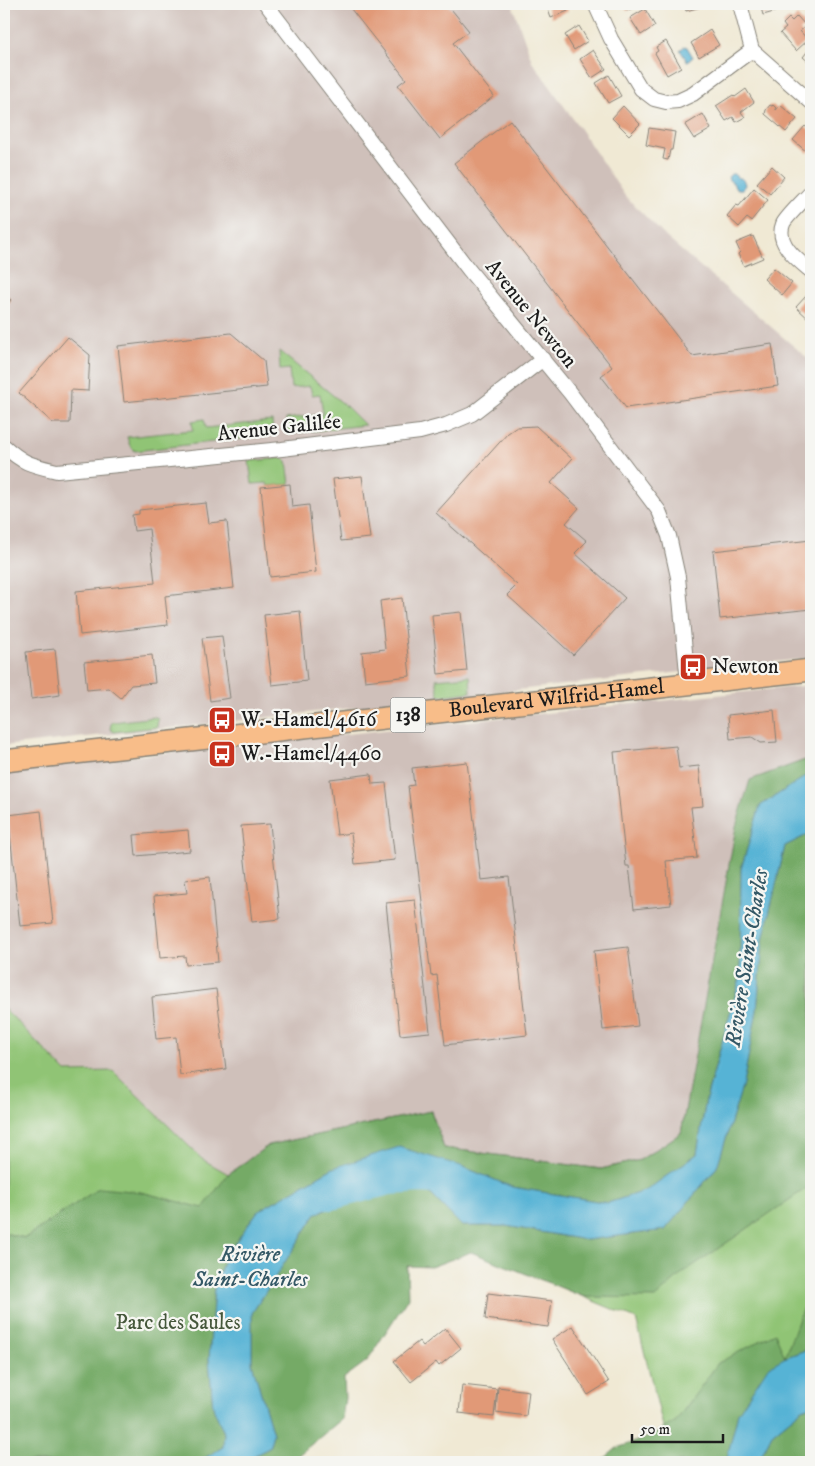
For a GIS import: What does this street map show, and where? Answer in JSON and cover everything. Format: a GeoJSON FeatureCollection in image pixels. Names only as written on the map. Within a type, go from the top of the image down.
{"type":"FeatureCollection","features":[{"type":"Feature","properties":{"kind":"main road","name":"Boulevard Wilfrid-Hamel"},"geometry":{"type":"LineString","coordinates":[[4,761],[811,670]]}},
{"type":"Feature","properties":{"kind":"street","name":"Avenue Newton"},"geometry":{"type":"LineString","coordinates":[[266,4],[469,270],[543,359],[659,511],[669,536],[678,577],[688,683]]}},
{"type":"Feature","properties":{"kind":"street"},"geometry":{"type":"LineString","coordinates":[[595,4],[611,39],[641,89],[654,99],[666,102],[678,101],[692,94],[752,50]]}},
{"type":"Feature","properties":{"kind":"street"},"geometry":{"type":"LineString","coordinates":[[740,4],[752,50],[811,102]]}},
{"type":"Feature","properties":{"kind":"street"},"geometry":{"type":"LineString","coordinates":[[811,192],[783,224],[782,236],[794,257],[811,271]]}},
{"type":"Feature","properties":{"kind":"street","name":"Avenue Galilée"},"geometry":{"type":"LineString","coordinates":[[4,446],[18,459],[31,465],[57,470],[282,448],[420,432],[446,425],[472,414],[543,359]]}},
{"type":"Feature","properties":{"kind":"shaded area"},"geometry":{"type":"Polygon","coordinates":[[[4,4],[512,4],[532,61],[625,196],[668,239],[811,361],[811,658],[4,746],[4,4]]]}},
{"type":"Feature","properties":{"kind":"shaded area"},"geometry":{"type":"Polygon","coordinates":[[[811,685],[811,759],[750,780],[681,1133],[640,1160],[601,1169],[444,1148],[430,1111],[269,1145],[228,1174],[202,1159],[113,1071],[66,1072],[4,1008],[4,770],[811,685]]]}},
{"type":"Feature","properties":{"kind":"green space"},"geometry":{"type":"Polygon","coordinates":[[[279,351],[346,406],[365,425],[288,434],[286,419],[323,414],[320,394],[312,395],[310,386],[291,388],[289,369],[280,370],[279,351]]]}},
{"type":"Feature","properties":{"kind":"green space"},"geometry":{"type":"Polygon","coordinates":[[[204,419],[206,428],[272,421],[273,435],[135,451],[130,446],[127,437],[193,430],[192,421],[204,419]]]}},
{"type":"Feature","properties":{"kind":"green space"},"geometry":{"type":"Polygon","coordinates":[[[284,458],[287,461],[290,484],[268,486],[267,483],[252,484],[249,461],[284,458]]]}},
{"type":"Feature","properties":{"kind":"green space"},"geometry":{"type":"Polygon","coordinates":[[[470,676],[471,692],[439,696],[436,679],[470,676]]]}},
{"type":"Feature","properties":{"kind":"green space"},"geometry":{"type":"Polygon","coordinates":[[[156,717],[158,719],[157,727],[114,732],[110,729],[113,722],[156,717]]]}},
{"type":"Feature","properties":{"kind":"green space","name":"Parc des Saules"},"geometry":{"type":"Polygon","coordinates":[[[811,759],[811,1462],[672,1462],[636,1319],[455,1243],[380,1281],[239,1462],[4,1462],[17,1245],[99,1188],[25,1238],[4,1233],[4,1008],[66,1072],[113,1071],[202,1159],[228,1174],[269,1145],[431,1111],[444,1148],[601,1169],[640,1160],[681,1133],[750,780],[811,759]]]}},
{"type":"Feature","properties":{"kind":"green space"},"geometry":{"type":"Polygon","coordinates":[[[811,759],[811,773],[760,806],[741,869],[740,978],[706,1099],[697,1154],[647,1190],[608,1203],[512,1187],[461,1166],[333,1168],[258,1211],[225,1257],[214,1289],[209,1359],[213,1407],[224,1433],[223,1447],[198,1462],[4,1462],[4,1233],[25,1238],[99,1188],[141,1192],[203,1208],[228,1174],[269,1145],[431,1111],[444,1148],[601,1169],[640,1160],[681,1133],[736,826],[750,780],[811,759]]]}},
{"type":"Feature","properties":{"kind":"green space"},"geometry":{"type":"Polygon","coordinates":[[[811,833],[811,1185],[684,1272],[655,1298],[584,1297],[471,1252],[431,1267],[407,1266],[408,1298],[367,1361],[344,1378],[345,1398],[342,1419],[290,1462],[241,1462],[269,1448],[273,1434],[252,1363],[252,1313],[316,1214],[367,1188],[416,1179],[462,1226],[506,1226],[586,1240],[665,1230],[717,1167],[743,1084],[757,1010],[763,940],[785,846],[811,833]]]}},
{"type":"Feature","properties":{"kind":"green space"},"geometry":{"type":"Polygon","coordinates":[[[811,1294],[811,1348],[784,1358],[738,1413],[726,1462],[653,1462],[649,1459],[643,1462],[600,1462],[617,1448],[651,1436],[676,1421],[718,1363],[775,1333],[785,1357],[802,1310],[811,1294]]]}},
{"type":"Feature","properties":{"kind":"green space"},"geometry":{"type":"Polygon","coordinates":[[[811,1405],[811,1462],[758,1462],[772,1434],[801,1410],[811,1405]]]}},
{"type":"Feature","properties":{"kind":"water"},"geometry":{"type":"Polygon","coordinates":[[[685,46],[693,57],[688,61],[680,50],[685,46]]]}},
{"type":"Feature","properties":{"kind":"water"},"geometry":{"type":"Polygon","coordinates":[[[731,174],[744,181],[745,185],[742,189],[738,189],[729,180],[728,177],[731,174]]]}},
{"type":"Feature","properties":{"kind":"water","name":"Rivière Saint-Charles"},"geometry":{"type":"Polygon","coordinates":[[[811,773],[811,833],[785,846],[763,940],[757,1010],[743,1084],[717,1167],[665,1230],[586,1240],[506,1226],[462,1226],[416,1179],[367,1188],[316,1214],[252,1313],[252,1363],[273,1434],[269,1448],[241,1462],[198,1462],[223,1447],[224,1433],[213,1407],[209,1359],[214,1289],[225,1257],[258,1211],[333,1168],[399,1147],[461,1166],[512,1187],[608,1203],[647,1190],[697,1154],[706,1100],[740,978],[741,869],[760,806],[811,773]]]}},
{"type":"Feature","properties":{"kind":"water"},"geometry":{"type":"Polygon","coordinates":[[[811,1348],[811,1405],[801,1410],[772,1434],[758,1462],[726,1462],[738,1413],[768,1367],[784,1358],[811,1348]]]}},
{"type":"Feature","properties":{"kind":"building"},"geometry":{"type":"Polygon","coordinates":[[[347,4],[447,4],[469,31],[453,43],[494,96],[440,139],[398,85],[406,79],[347,4]]]}},
{"type":"Feature","properties":{"kind":"building"},"geometry":{"type":"Polygon","coordinates":[[[546,4],[566,4],[568,11],[551,18],[546,4]]]}},
{"type":"Feature","properties":{"kind":"building"},"geometry":{"type":"Polygon","coordinates":[[[623,4],[640,4],[627,11],[623,4]]]}},
{"type":"Feature","properties":{"kind":"building"},"geometry":{"type":"Polygon","coordinates":[[[684,4],[712,4],[686,11],[684,4]]]}},
{"type":"Feature","properties":{"kind":"building"},"geometry":{"type":"Polygon","coordinates":[[[760,4],[779,4],[781,10],[763,15],[760,4]]]}},
{"type":"Feature","properties":{"kind":"building"},"geometry":{"type":"Polygon","coordinates":[[[645,9],[655,26],[641,35],[630,18],[645,9]]]}},
{"type":"Feature","properties":{"kind":"building"},"geometry":{"type":"Polygon","coordinates":[[[797,16],[806,26],[800,31],[808,40],[796,51],[780,33],[786,28],[783,24],[789,18],[792,21],[797,16]]]}},
{"type":"Feature","properties":{"kind":"building"},"geometry":{"type":"Polygon","coordinates":[[[579,26],[588,41],[574,50],[565,35],[579,26]]]}},
{"type":"Feature","properties":{"kind":"building"},"geometry":{"type":"Polygon","coordinates":[[[710,30],[719,45],[699,57],[691,43],[710,30]]]}},
{"type":"Feature","properties":{"kind":"building"},"geometry":{"type":"Polygon","coordinates":[[[666,41],[681,67],[667,75],[655,53],[658,51],[656,47],[666,41]]]}},
{"type":"Feature","properties":{"kind":"building"},"geometry":{"type":"Polygon","coordinates":[[[811,47],[811,64],[803,57],[811,47]]]}},
{"type":"Feature","properties":{"kind":"building"},"geometry":{"type":"Polygon","coordinates":[[[593,50],[606,69],[592,78],[580,59],[593,50]]]}},
{"type":"Feature","properties":{"kind":"building"},"geometry":{"type":"Polygon","coordinates":[[[609,75],[621,96],[608,103],[596,83],[609,75]]]}},
{"type":"Feature","properties":{"kind":"building"},"geometry":{"type":"Polygon","coordinates":[[[746,89],[754,102],[741,112],[745,117],[736,122],[733,117],[726,121],[716,106],[733,95],[735,97],[746,89]]]}},
{"type":"Feature","properties":{"kind":"building"},"geometry":{"type":"Polygon","coordinates":[[[770,105],[773,105],[776,110],[780,105],[797,119],[786,132],[765,114],[770,105]]]}},
{"type":"Feature","properties":{"kind":"building"},"geometry":{"type":"Polygon","coordinates":[[[623,106],[640,124],[629,135],[612,118],[623,106]]]}},
{"type":"Feature","properties":{"kind":"building"},"geometry":{"type":"Polygon","coordinates":[[[703,114],[711,129],[694,139],[685,125],[703,114]]]}},
{"type":"Feature","properties":{"kind":"building"},"geometry":{"type":"Polygon","coordinates":[[[510,120],[692,356],[772,344],[778,386],[626,408],[601,376],[612,367],[454,163],[510,120]]]}},
{"type":"Feature","properties":{"kind":"building"},"geometry":{"type":"Polygon","coordinates":[[[805,126],[811,131],[811,149],[808,153],[793,140],[805,126]]]}},
{"type":"Feature","properties":{"kind":"building"},"geometry":{"type":"Polygon","coordinates":[[[649,128],[675,132],[668,160],[663,159],[665,149],[646,145],[649,128]]]}},
{"type":"Feature","properties":{"kind":"building"},"geometry":{"type":"Polygon","coordinates":[[[772,166],[784,177],[770,194],[757,183],[772,166]]]}},
{"type":"Feature","properties":{"kind":"building"},"geometry":{"type":"Polygon","coordinates":[[[754,188],[768,200],[751,221],[747,218],[739,227],[727,216],[736,205],[739,206],[754,188]]]}},
{"type":"Feature","properties":{"kind":"building"},"geometry":{"type":"Polygon","coordinates":[[[753,236],[763,258],[744,266],[738,254],[740,252],[736,243],[753,236]]]}},
{"type":"Feature","properties":{"kind":"building"},"geometry":{"type":"Polygon","coordinates":[[[774,268],[792,283],[782,295],[764,279],[774,268]]]}},
{"type":"Feature","properties":{"kind":"building"},"geometry":{"type":"Polygon","coordinates":[[[4,293],[11,300],[4,309],[4,293]]]}},
{"type":"Feature","properties":{"kind":"building"},"geometry":{"type":"Polygon","coordinates":[[[807,295],[811,299],[811,321],[796,307],[807,295]]]}},
{"type":"Feature","properties":{"kind":"building"},"geometry":{"type":"Polygon","coordinates":[[[231,333],[264,361],[267,387],[124,402],[118,346],[231,333]]]}},
{"type":"Feature","properties":{"kind":"building"},"geometry":{"type":"Polygon","coordinates":[[[68,337],[90,355],[88,391],[71,390],[70,423],[53,423],[19,393],[68,337]]]}},
{"type":"Feature","properties":{"kind":"building"},"geometry":{"type":"Polygon","coordinates":[[[536,426],[572,459],[551,483],[579,508],[566,523],[587,541],[575,553],[625,598],[573,655],[507,595],[517,585],[436,513],[508,433],[517,427],[536,426]]]}},
{"type":"Feature","properties":{"kind":"building"},"geometry":{"type":"Polygon","coordinates":[[[362,476],[370,538],[341,541],[333,479],[362,476]]]}},
{"type":"Feature","properties":{"kind":"building"},"geometry":{"type":"Polygon","coordinates":[[[290,484],[292,507],[309,505],[316,572],[270,577],[261,487],[290,484]]]}},
{"type":"Feature","properties":{"kind":"building"},"geometry":{"type":"Polygon","coordinates":[[[206,503],[209,523],[227,521],[234,588],[165,596],[168,625],[80,635],[76,591],[155,583],[149,529],[134,531],[132,515],[139,514],[139,510],[206,503]]]}},
{"type":"Feature","properties":{"kind":"building"},"geometry":{"type":"Polygon","coordinates":[[[811,540],[811,609],[720,619],[713,551],[811,540]]]}},
{"type":"Feature","properties":{"kind":"building"},"geometry":{"type":"Polygon","coordinates":[[[402,598],[410,676],[365,681],[362,652],[385,649],[380,601],[402,598]]]}},
{"type":"Feature","properties":{"kind":"building"},"geometry":{"type":"Polygon","coordinates":[[[300,611],[307,681],[272,685],[264,615],[300,611]]]}},
{"type":"Feature","properties":{"kind":"building"},"geometry":{"type":"Polygon","coordinates":[[[461,612],[467,671],[438,674],[432,615],[461,612]]]}},
{"type":"Feature","properties":{"kind":"building"},"geometry":{"type":"Polygon","coordinates":[[[222,636],[230,698],[210,701],[202,638],[222,636]]]}},
{"type":"Feature","properties":{"kind":"building"},"geometry":{"type":"Polygon","coordinates":[[[55,649],[60,695],[31,699],[26,652],[55,649]]]}},
{"type":"Feature","properties":{"kind":"building"},"geometry":{"type":"Polygon","coordinates":[[[152,655],[155,683],[131,685],[121,698],[109,688],[87,690],[84,662],[152,655]]]}},
{"type":"Feature","properties":{"kind":"building"},"geometry":{"type":"Polygon","coordinates":[[[774,710],[777,742],[761,743],[752,737],[730,739],[728,715],[774,710]]]}},
{"type":"Feature","properties":{"kind":"building"},"geometry":{"type":"Polygon","coordinates":[[[676,746],[679,768],[699,766],[703,806],[691,807],[697,858],[666,861],[671,905],[634,909],[629,866],[626,866],[614,752],[676,746]]]}},
{"type":"Feature","properties":{"kind":"building"},"geometry":{"type":"Polygon","coordinates":[[[467,762],[481,880],[509,877],[527,1035],[445,1045],[437,975],[431,976],[408,786],[414,785],[412,768],[467,762]]]}},
{"type":"Feature","properties":{"kind":"building"},"geometry":{"type":"Polygon","coordinates":[[[371,774],[372,784],[386,783],[395,860],[355,864],[351,833],[337,835],[330,779],[371,774]]]}},
{"type":"Feature","properties":{"kind":"building"},"geometry":{"type":"Polygon","coordinates":[[[41,811],[53,923],[20,926],[8,815],[41,811]]]}},
{"type":"Feature","properties":{"kind":"building"},"geometry":{"type":"Polygon","coordinates":[[[270,824],[280,919],[252,922],[241,826],[270,824]]]}},
{"type":"Feature","properties":{"kind":"building"},"geometry":{"type":"Polygon","coordinates":[[[188,830],[190,851],[136,856],[134,835],[188,830]]]}},
{"type":"Feature","properties":{"kind":"building"},"geometry":{"type":"Polygon","coordinates":[[[210,877],[218,962],[186,965],[185,956],[160,958],[154,896],[187,893],[185,880],[210,877]]]}},
{"type":"Feature","properties":{"kind":"building"},"geometry":{"type":"Polygon","coordinates":[[[415,900],[430,1032],[400,1035],[386,903],[415,900]]]}},
{"type":"Feature","properties":{"kind":"building"},"geometry":{"type":"Polygon","coordinates":[[[628,947],[638,1026],[603,1030],[594,951],[628,947]]]}},
{"type":"Feature","properties":{"kind":"building"},"geometry":{"type":"Polygon","coordinates":[[[216,989],[226,1069],[180,1075],[176,1037],[156,1039],[152,997],[216,989]]]}},
{"type":"Feature","properties":{"kind":"building"},"geometry":{"type":"Polygon","coordinates":[[[488,1293],[552,1301],[548,1327],[485,1319],[488,1293]]]}},
{"type":"Feature","properties":{"kind":"building"},"geometry":{"type":"Polygon","coordinates":[[[573,1326],[609,1382],[588,1395],[552,1339],[573,1326]]]}},
{"type":"Feature","properties":{"kind":"building"},"geometry":{"type":"Polygon","coordinates":[[[445,1328],[461,1348],[439,1366],[436,1362],[411,1382],[394,1361],[419,1341],[423,1346],[445,1328]]]}},
{"type":"Feature","properties":{"kind":"building"},"geometry":{"type":"Polygon","coordinates":[[[462,1385],[497,1389],[494,1417],[459,1413],[462,1385]]]}},
{"type":"Feature","properties":{"kind":"building"},"geometry":{"type":"Polygon","coordinates":[[[498,1387],[529,1391],[526,1416],[496,1412],[498,1387]]]}},
{"type":"Feature","properties":{"kind":"waterway","name":"Rivière Saint-Charles"},"geometry":{"type":"LineString","coordinates":[[331,1199],[389,1184],[421,1182],[450,1184]]}},
{"type":"Feature","properties":{"kind":"place","name":"Newton"},"geometry":{"type":"Point","coordinates":[693,667]}},
{"type":"Feature","properties":{"kind":"place","name":"W.-Hamel/4616"},"geometry":{"type":"Point","coordinates":[222,720]}},
{"type":"Feature","properties":{"kind":"place","name":"W.-Hamel/4460"},"geometry":{"type":"Point","coordinates":[222,754]}}]}
